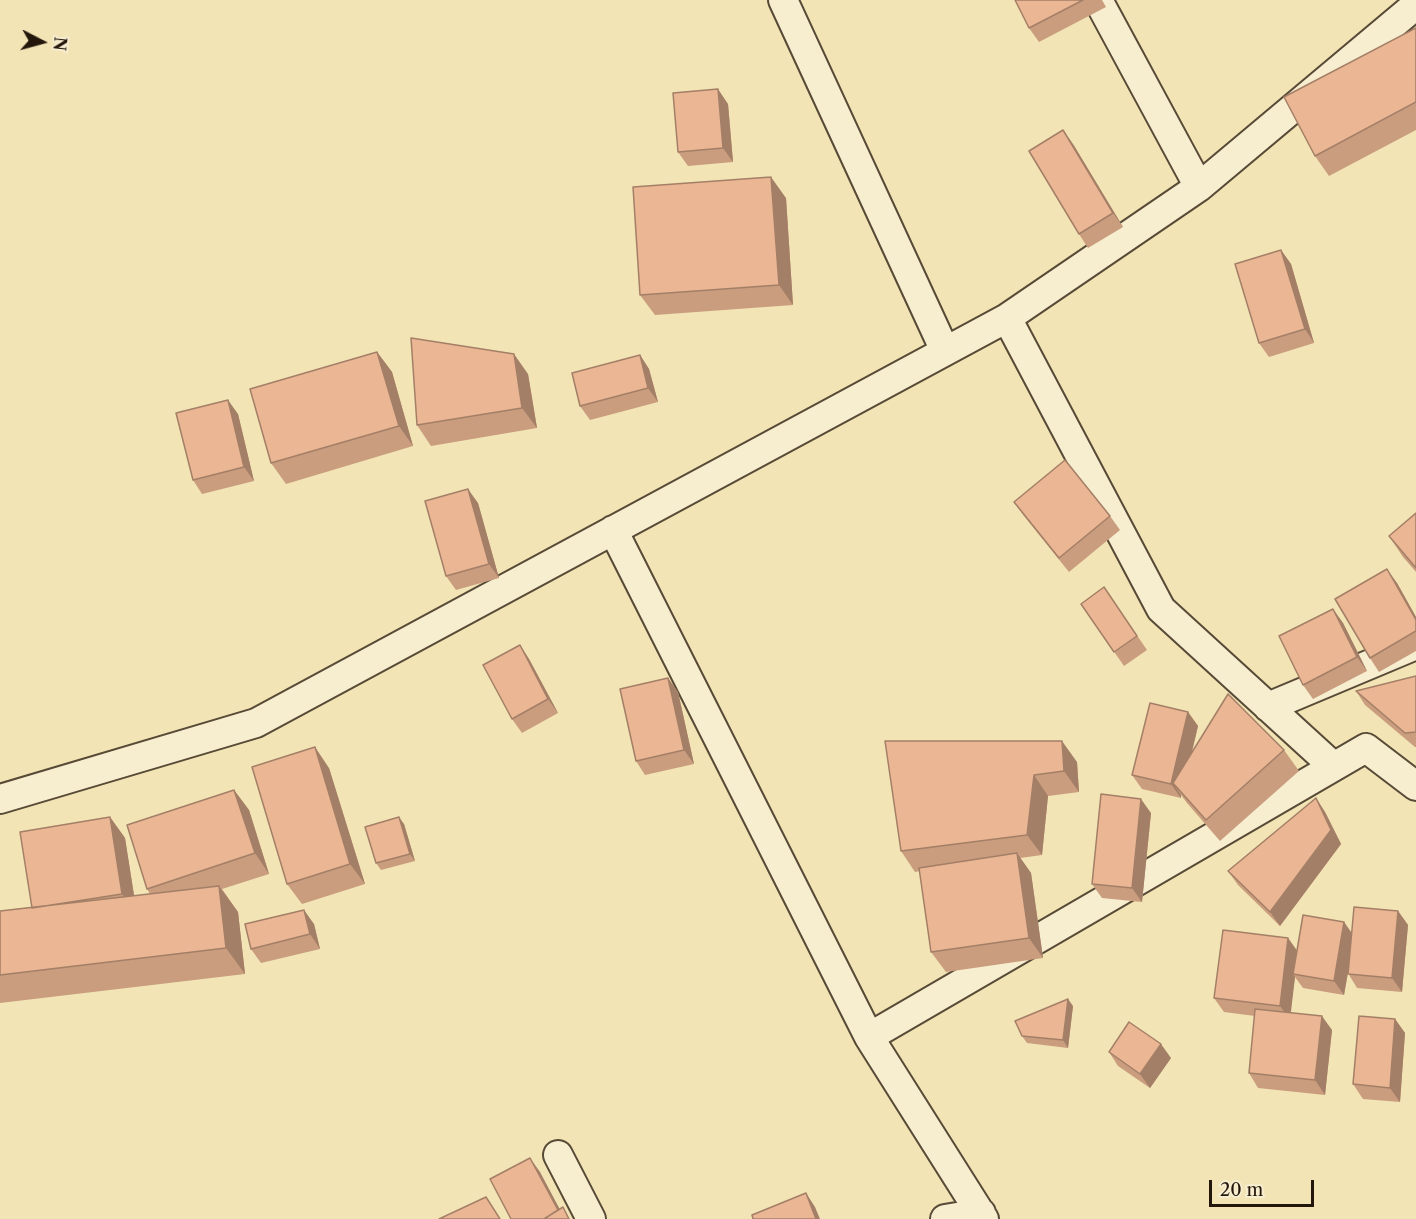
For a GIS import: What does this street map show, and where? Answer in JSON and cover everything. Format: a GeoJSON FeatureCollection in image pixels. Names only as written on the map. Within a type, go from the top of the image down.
{"type":"FeatureCollection","features":[{"type":"Feature","properties":{"kind":"street"},"geometry":{"type":"LineString","coordinates":[[783,0],[945,351]]}},
{"type":"Feature","properties":{"kind":"street"},"geometry":{"type":"LineString","coordinates":[[1098,0],[1199,186]]}},
{"type":"Feature","properties":{"kind":"street"},"geometry":{"type":"LineString","coordinates":[[0,799],[256,723],[1007,318],[1199,186],[1416,5]]}},
{"type":"Feature","properties":{"kind":"street"},"geometry":{"type":"LineString","coordinates":[[1007,318],[1161,609],[1333,766]]}},
{"type":"Feature","properties":{"kind":"street"},"geometry":{"type":"LineString","coordinates":[[613,530],[868,1037],[982,1216],[945,1219]]}},
{"type":"Feature","properties":{"kind":"street"},"geometry":{"type":"LineString","coordinates":[[1268,707],[1416,645]]}},
{"type":"Feature","properties":{"kind":"street"},"geometry":{"type":"LineString","coordinates":[[868,1037],[1366,748],[1416,786]]}},
{"type":"Feature","properties":{"kind":"street"},"geometry":{"type":"LineString","coordinates":[[558,1155],[591,1219]]}},
{"type":"Feature","properties":{"kind":"building"},"geometry":{"type":"Polygon","coordinates":[[[1015,0],[1083,0],[1029,28],[1015,0]]]}},
{"type":"Feature","properties":{"kind":"building"},"geometry":{"type":"Polygon","coordinates":[[[1416,28],[1416,102],[1315,156],[1284,97],[1416,28]]]}},
{"type":"Feature","properties":{"kind":"building"},"geometry":{"type":"Polygon","coordinates":[[[718,89],[723,148],[678,152],[673,93],[718,89]]]}},
{"type":"Feature","properties":{"kind":"building"},"geometry":{"type":"Polygon","coordinates":[[[1063,130],[1113,213],[1079,234],[1029,151],[1063,130]]]}},
{"type":"Feature","properties":{"kind":"building"},"geometry":{"type":"Polygon","coordinates":[[[771,177],[779,285],[640,295],[633,187],[771,177]]]}},
{"type":"Feature","properties":{"kind":"building"},"geometry":{"type":"Polygon","coordinates":[[[1281,250],[1305,329],[1259,343],[1235,264],[1281,250]]]}},
{"type":"Feature","properties":{"kind":"building"},"geometry":{"type":"Polygon","coordinates":[[[411,338],[514,354],[522,408],[417,425],[411,338]]]}},
{"type":"Feature","properties":{"kind":"building"},"geometry":{"type":"Polygon","coordinates":[[[377,352],[399,426],[271,463],[250,389],[377,352]]]}},
{"type":"Feature","properties":{"kind":"building"},"geometry":{"type":"Polygon","coordinates":[[[640,355],[648,388],[580,406],[572,373],[640,355]]]}},
{"type":"Feature","properties":{"kind":"building"},"geometry":{"type":"Polygon","coordinates":[[[228,400],[244,467],[193,480],[176,413],[228,400]]]}},
{"type":"Feature","properties":{"kind":"building"},"geometry":{"type":"Polygon","coordinates":[[[1065,460],[1110,516],[1059,558],[1014,502],[1065,460]]]}},
{"type":"Feature","properties":{"kind":"building"},"geometry":{"type":"Polygon","coordinates":[[[468,489],[489,564],[446,576],[425,501],[468,489]]]}},
{"type":"Feature","properties":{"kind":"building"},"geometry":{"type":"Polygon","coordinates":[[[1416,513],[1416,568],[1389,536],[1416,513]]]}},
{"type":"Feature","properties":{"kind":"building"},"geometry":{"type":"Polygon","coordinates":[[[1387,569],[1416,620],[1416,631],[1370,658],[1335,599],[1387,569]]]}},
{"type":"Feature","properties":{"kind":"building"},"geometry":{"type":"Polygon","coordinates":[[[1104,587],[1137,636],[1114,652],[1081,604],[1104,587]]]}},
{"type":"Feature","properties":{"kind":"building"},"geometry":{"type":"Polygon","coordinates":[[[1333,609],[1357,657],[1303,685],[1279,636],[1333,609]]]}},
{"type":"Feature","properties":{"kind":"building"},"geometry":{"type":"Polygon","coordinates":[[[520,645],[548,699],[512,719],[483,665],[520,645]]]}},
{"type":"Feature","properties":{"kind":"building"},"geometry":{"type":"Polygon","coordinates":[[[1416,676],[1416,732],[1405,733],[1356,691],[1416,676]]]}},
{"type":"Feature","properties":{"kind":"building"},"geometry":{"type":"Polygon","coordinates":[[[668,678],[684,750],[636,761],[620,689],[668,678]]]}},
{"type":"Feature","properties":{"kind":"building"},"geometry":{"type":"Polygon","coordinates":[[[1228,694],[1284,750],[1206,820],[1173,783],[1228,694]]]}},
{"type":"Feature","properties":{"kind":"building"},"geometry":{"type":"Polygon","coordinates":[[[1150,703],[1188,712],[1171,784],[1132,775],[1150,703]]]}},
{"type":"Feature","properties":{"kind":"building"},"geometry":{"type":"Polygon","coordinates":[[[885,741],[1062,741],[1064,771],[1034,775],[1027,835],[901,851],[885,741]]]}},
{"type":"Feature","properties":{"kind":"building"},"geometry":{"type":"Polygon","coordinates":[[[315,747],[350,864],[287,884],[252,767],[315,747]]]}},
{"type":"Feature","properties":{"kind":"building"},"geometry":{"type":"Polygon","coordinates":[[[234,790],[255,853],[147,889],[127,825],[234,790]]]}},
{"type":"Feature","properties":{"kind":"building"},"geometry":{"type":"Polygon","coordinates":[[[1101,794],[1141,799],[1132,888],[1092,884],[1101,794]]]}},
{"type":"Feature","properties":{"kind":"building"},"geometry":{"type":"Polygon","coordinates":[[[1316,798],[1331,830],[1270,912],[1228,871],[1316,798]]]}},
{"type":"Feature","properties":{"kind":"building"},"geometry":{"type":"Polygon","coordinates":[[[110,817],[122,894],[32,908],[20,832],[110,817]]]}},
{"type":"Feature","properties":{"kind":"building"},"geometry":{"type":"Polygon","coordinates":[[[399,817],[410,854],[376,863],[365,827],[399,817]]]}},
{"type":"Feature","properties":{"kind":"building"},"geometry":{"type":"Polygon","coordinates":[[[1017,853],[1029,938],[931,952],[919,868],[1017,853]]]}},
{"type":"Feature","properties":{"kind":"building"},"geometry":{"type":"Polygon","coordinates":[[[219,886],[226,948],[0,975],[0,911],[219,886]]]}},
{"type":"Feature","properties":{"kind":"building"},"geometry":{"type":"Polygon","coordinates":[[[1354,907],[1398,911],[1392,978],[1348,974],[1354,907]]]}},
{"type":"Feature","properties":{"kind":"building"},"geometry":{"type":"Polygon","coordinates":[[[304,910],[310,934],[251,949],[245,924],[304,910]]]}},
{"type":"Feature","properties":{"kind":"building"},"geometry":{"type":"Polygon","coordinates":[[[1303,915],[1344,922],[1334,981],[1293,974],[1303,915]]]}},
{"type":"Feature","properties":{"kind":"building"},"geometry":{"type":"Polygon","coordinates":[[[1223,930],[1288,938],[1280,1006],[1214,998],[1223,930]]]}},
{"type":"Feature","properties":{"kind":"building"},"geometry":{"type":"Polygon","coordinates":[[[1068,999],[1063,1040],[1022,1036],[1015,1021],[1068,999]]]}},
{"type":"Feature","properties":{"kind":"building"},"geometry":{"type":"Polygon","coordinates":[[[1255,1009],[1322,1016],[1315,1080],[1249,1073],[1255,1009]]]}},
{"type":"Feature","properties":{"kind":"building"},"geometry":{"type":"Polygon","coordinates":[[[1359,1016],[1395,1019],[1390,1088],[1353,1084],[1359,1016]]]}},
{"type":"Feature","properties":{"kind":"building"},"geometry":{"type":"Polygon","coordinates":[[[1129,1022],[1161,1044],[1140,1074],[1109,1052],[1129,1022]]]}},
{"type":"Feature","properties":{"kind":"building"},"geometry":{"type":"Polygon","coordinates":[[[530,1158],[558,1210],[544,1219],[511,1219],[490,1179],[530,1158]]]}},
{"type":"Feature","properties":{"kind":"building"},"geometry":{"type":"Polygon","coordinates":[[[806,1193],[816,1219],[753,1219],[752,1215],[806,1193]]]}},
{"type":"Feature","properties":{"kind":"building"},"geometry":{"type":"Polygon","coordinates":[[[486,1197],[500,1219],[439,1219],[486,1197]]]}},
{"type":"Feature","properties":{"kind":"building"},"geometry":{"type":"Polygon","coordinates":[[[563,1207],[569,1219],[544,1219],[563,1207]]]}}]}
